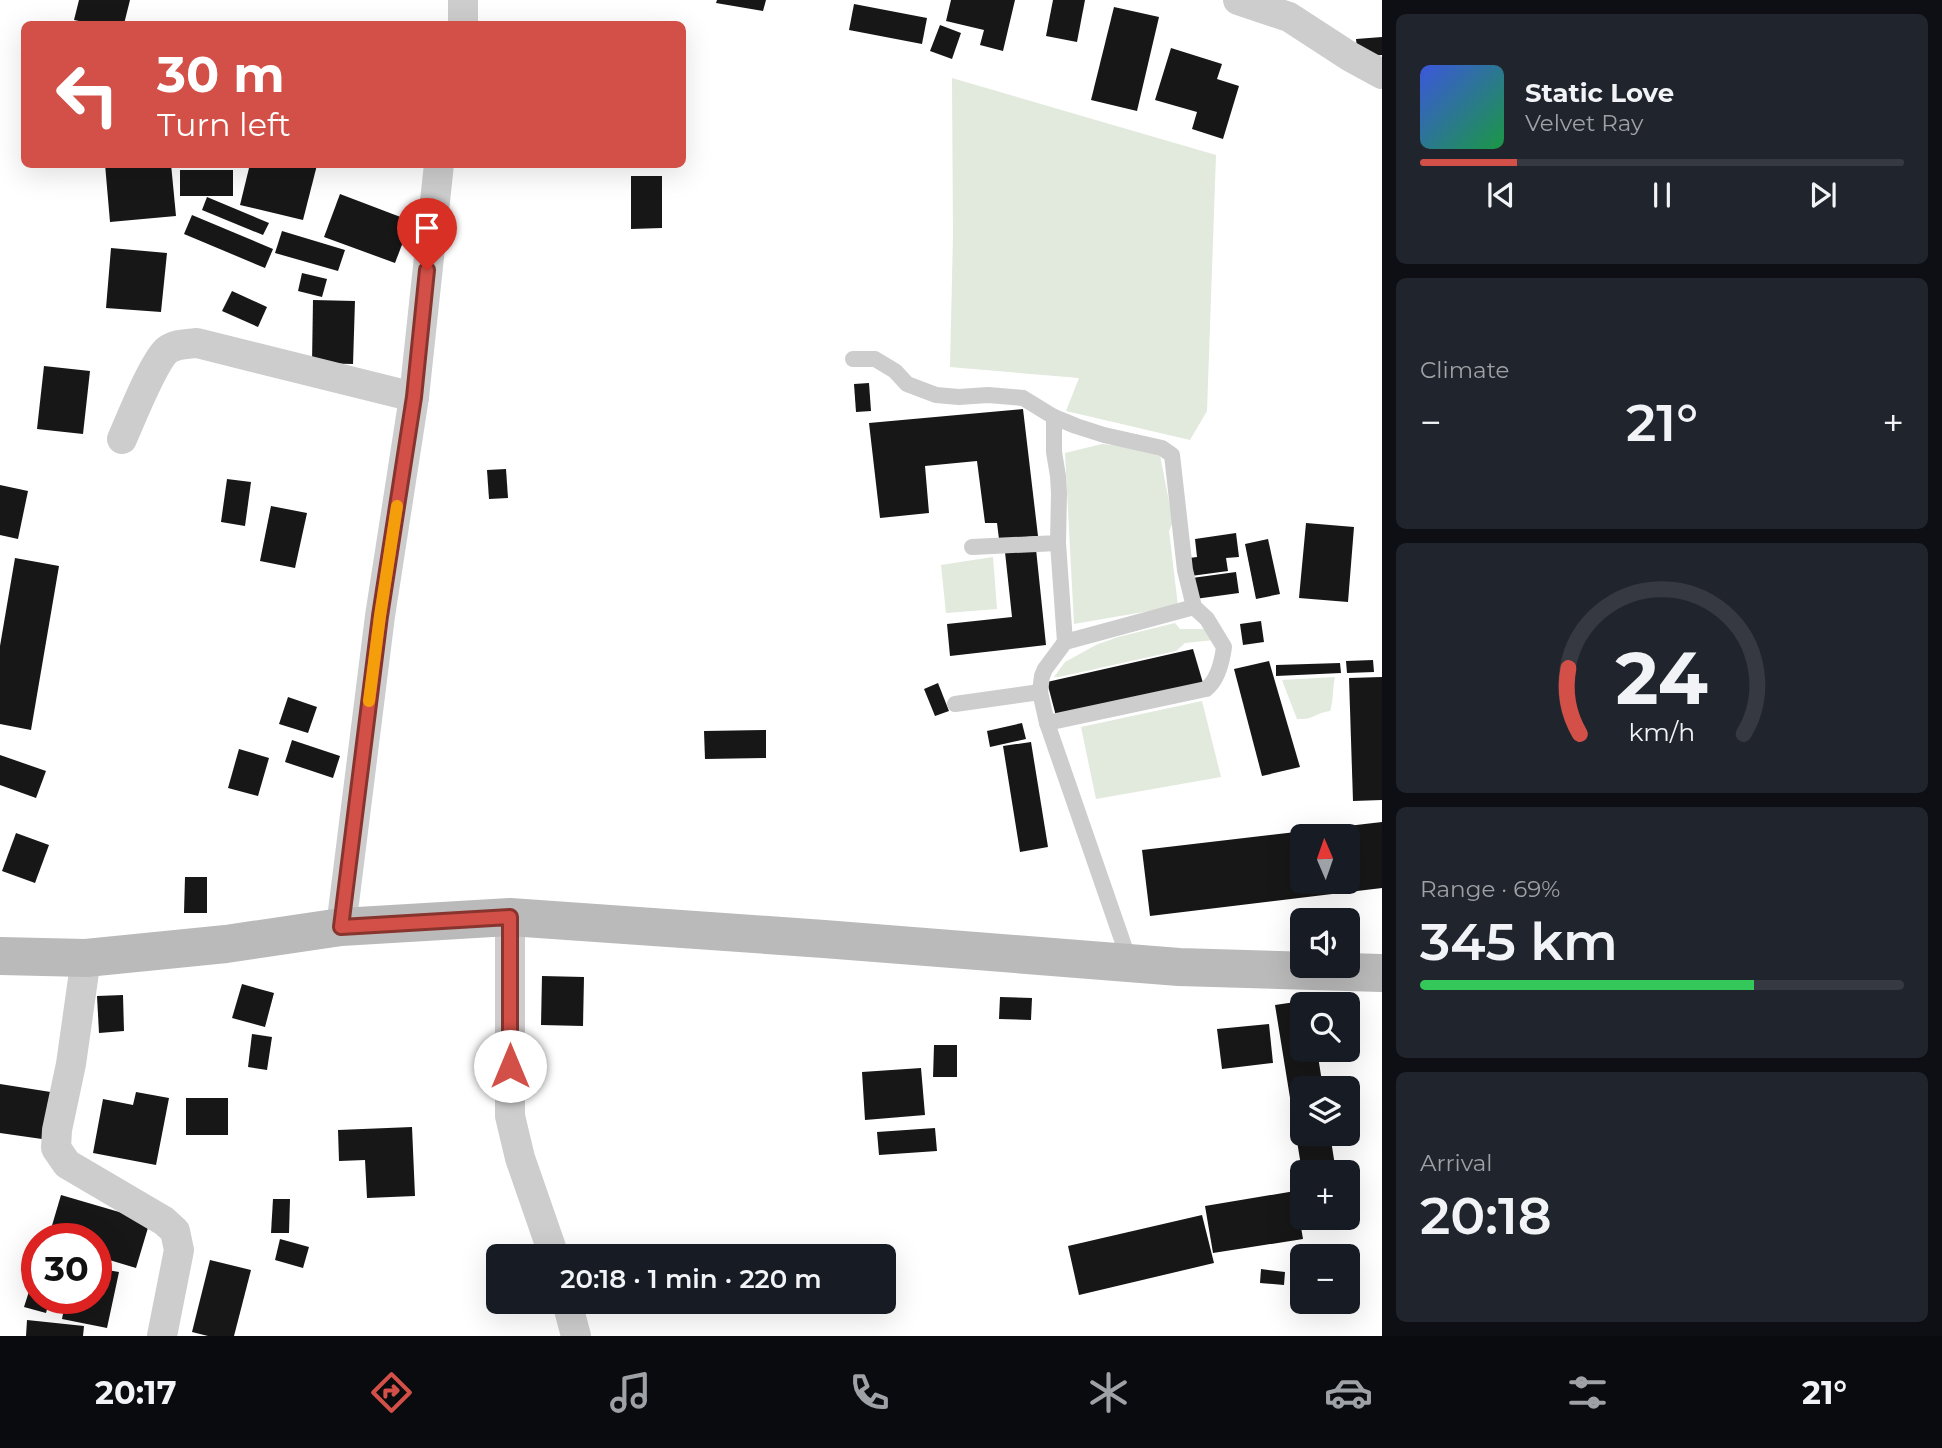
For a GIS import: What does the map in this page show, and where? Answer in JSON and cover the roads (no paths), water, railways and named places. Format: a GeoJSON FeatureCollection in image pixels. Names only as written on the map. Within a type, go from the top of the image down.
{"type":"FeatureCollection","features":[{"type":"Feature","properties":{"kind":"street"},"geometry":{"type":"LineString","coordinates":[[463,0],[463,21]]}},
{"type":"Feature","properties":{"kind":"street"},"geometry":{"type":"LineString","coordinates":[[1238,0],[1289,9],[1349,56],[1382,74]]}},
{"type":"Feature","properties":{"kind":"street"},"geometry":{"type":"LineString","coordinates":[[341,927],[380,616],[414,397],[439,168]]}},
{"type":"Feature","properties":{"kind":"street"},"geometry":{"type":"LineString","coordinates":[[122,439],[154,370],[167,350],[183,344],[197,343],[414,397]]}},
{"type":"Feature","properties":{"kind":"street"},"geometry":{"type":"LineString","coordinates":[[510,917],[510,1116],[520,1158],[550,1244]]}},
{"type":"Feature","properties":{"kind":"street"},"geometry":{"type":"LineString","coordinates":[[0,956],[86,958],[226,944],[341,927],[510,917],[1179,967],[1382,973]]}},
{"type":"Feature","properties":{"kind":"street"},"geometry":{"type":"LineString","coordinates":[[86,958],[56,1148],[67,1164],[164,1221],[175,1231],[179,1250],[162,1336]]}},
{"type":"Feature","properties":{"kind":"street"},"geometry":{"type":"LineString","coordinates":[[570,1314],[576,1336]]}},
{"type":"Feature","properties":{"kind":"lane"},"geometry":{"type":"LineString","coordinates":[[853,359],[875,359],[895,371],[907,384],[936,395],[1023,398],[1054,417],[1104,435],[1162,448],[1171,456],[1185,570],[1194,607],[1208,620],[1224,647],[1222,662],[1213,684],[1206,689],[1047,723]]}},
{"type":"Feature","properties":{"kind":"lane"},"geometry":{"type":"LineString","coordinates":[[1054,417],[1054,452],[1059,484],[1058,543],[1065,642]]}},
{"type":"Feature","properties":{"kind":"lane"},"geometry":{"type":"LineString","coordinates":[[972,547],[1058,543]]}},
{"type":"Feature","properties":{"kind":"lane"},"geometry":{"type":"LineString","coordinates":[[1130,963],[1047,723],[1040,692],[1045,669],[1065,642],[1194,607]]}},
{"type":"Feature","properties":{"kind":"lane"},"geometry":{"type":"LineString","coordinates":[[956,704],[1040,692]]}}]}
